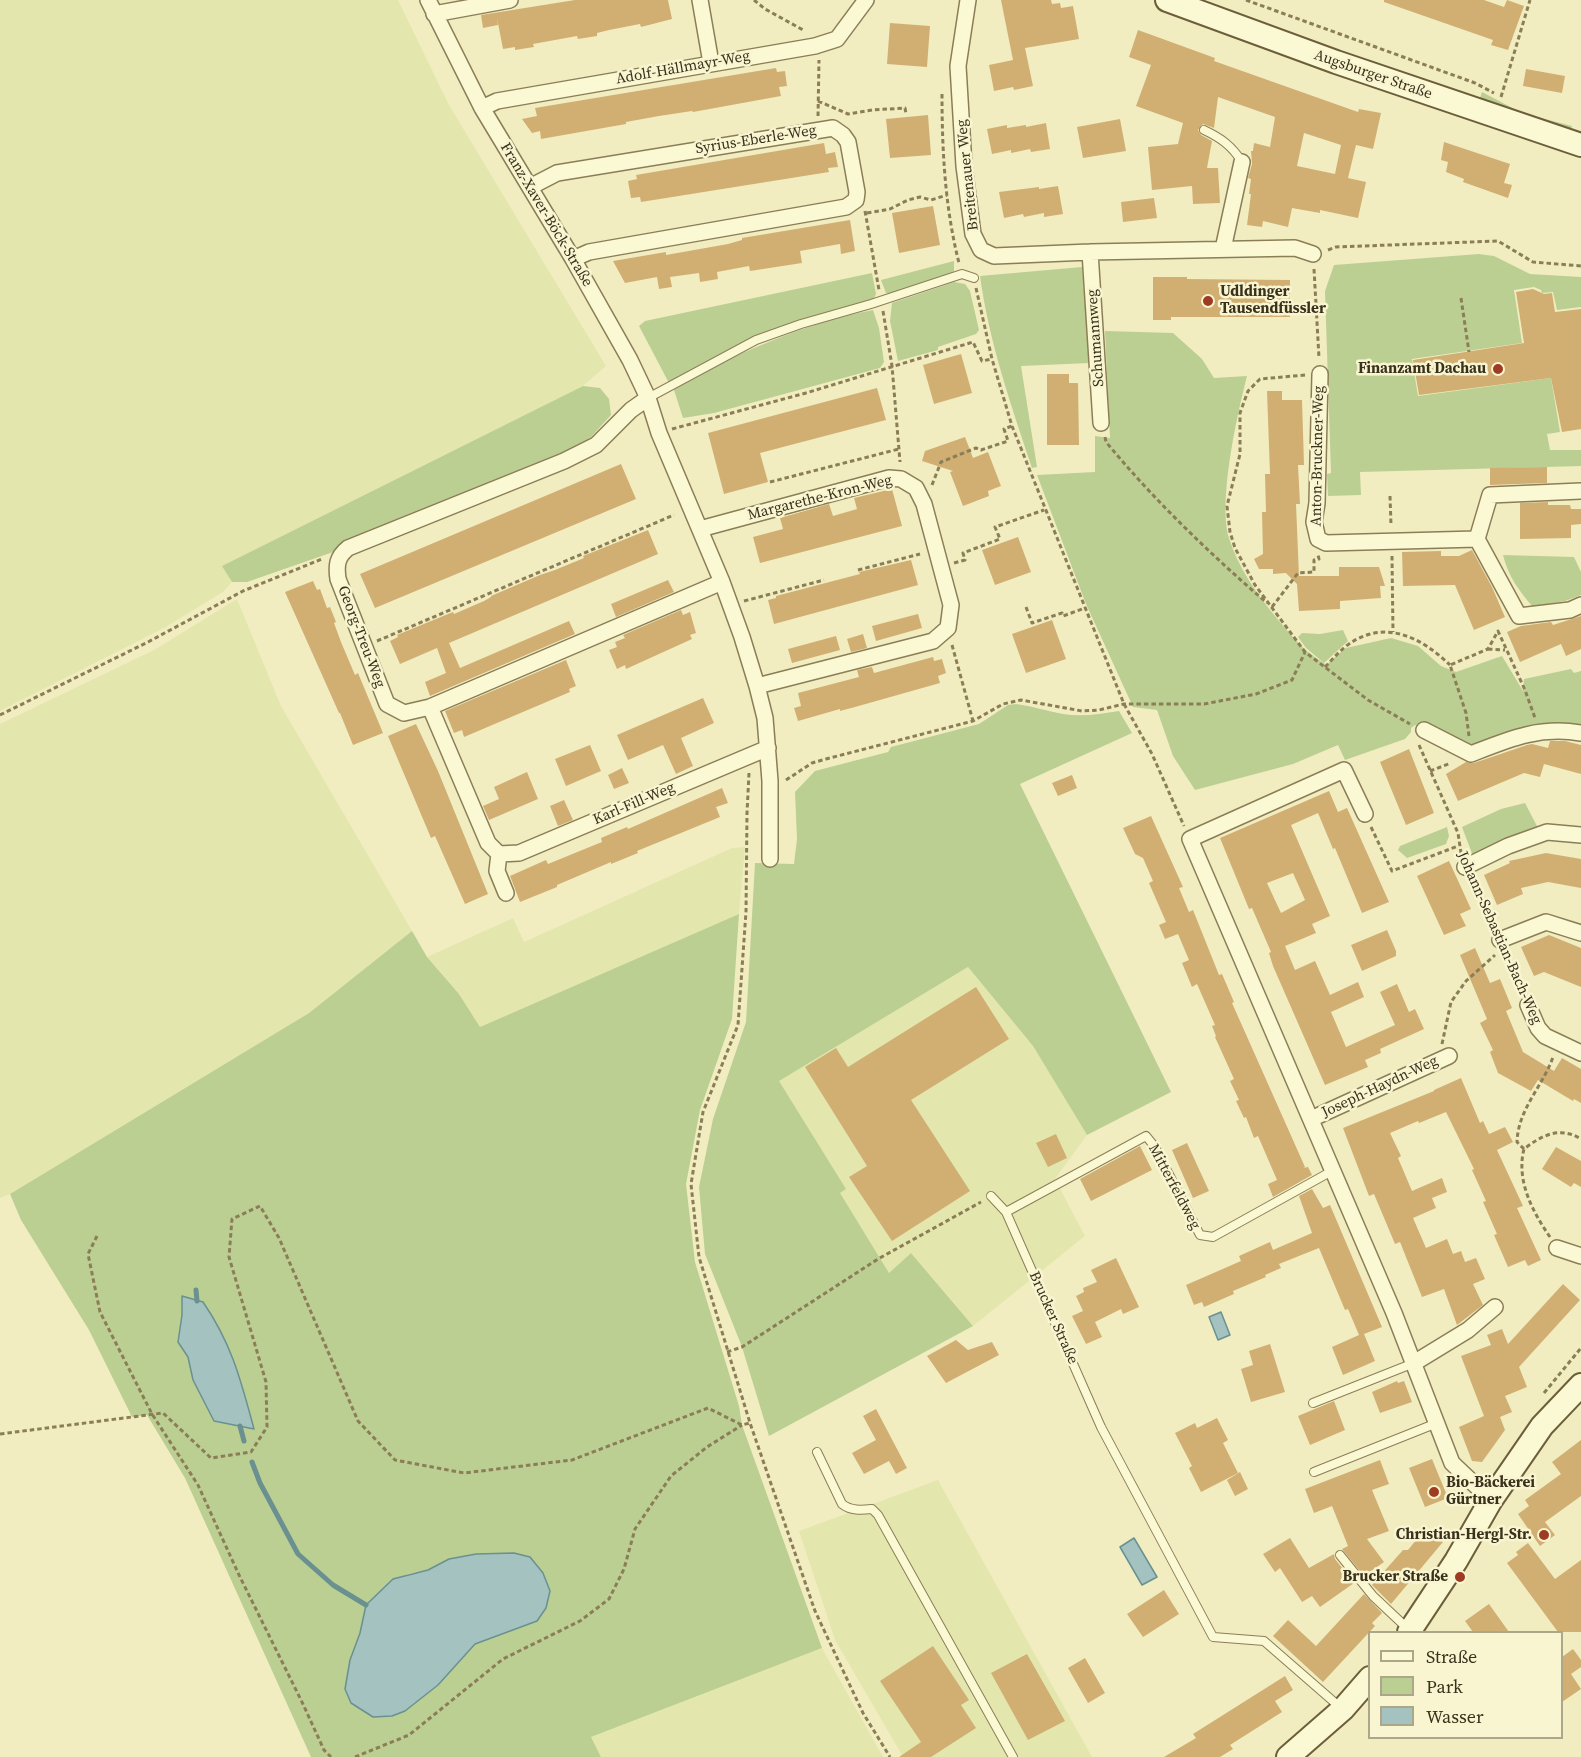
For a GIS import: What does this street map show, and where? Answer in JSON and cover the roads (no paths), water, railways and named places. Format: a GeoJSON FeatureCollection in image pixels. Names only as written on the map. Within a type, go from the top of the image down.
{"type":"FeatureCollection","features":[{"type":"Feature","properties":{"kind":"main road","name":"Augsburger Straße"},"geometry":{"type":"LineString","coordinates":[[1167,0],[1336,62],[1581,145]]}},
{"type":"Feature","properties":{"kind":"main road"},"geometry":{"type":"LineString","coordinates":[[1411,1631],[1456,1561],[1491,1500],[1542,1426],[1581,1385]]}},
{"type":"Feature","properties":{"kind":"main road"},"geometry":{"type":"LineString","coordinates":[[1288,1757],[1342,1709],[1368,1680]]}},
{"type":"Feature","properties":{"kind":"street"},"geometry":{"type":"LineString","coordinates":[[431,7],[510,0]]}},
{"type":"Feature","properties":{"kind":"street"},"geometry":{"type":"LineString","coordinates":[[700,0],[711,63]]}},
{"type":"Feature","properties":{"kind":"street","name":"Adolf-Hällmayr-Weg"},"geometry":{"type":"LineString","coordinates":[[482,108],[497,101],[815,46],[837,39],[866,0]]}},
{"type":"Feature","properties":{"kind":"street","name":"Breitenauer Weg"},"geometry":{"type":"LineString","coordinates":[[968,0],[958,66],[964,166],[973,234],[981,250],[994,256],[1295,248],[1313,254]]}},
{"type":"Feature","properties":{"kind":"street","name":"Franz-Xaver-Böck-Straße"},"geometry":{"type":"LineString","coordinates":[[431,7],[482,108],[573,259],[630,360],[648,398],[659,433],[722,582],[757,686],[765,718],[770,781],[770,859]]}},
{"type":"Feature","properties":{"kind":"street","name":"Syrius-Eberle-Weg"},"geometry":{"type":"LineString","coordinates":[[530,187],[558,173],[817,130],[832,128],[843,135],[857,192],[856,200],[846,207],[589,252],[573,259]]}},
{"type":"Feature","properties":{"kind":"street"},"geometry":{"type":"LineString","coordinates":[[1223,249],[1242,162]]}},
{"type":"Feature","properties":{"kind":"street","name":"Schumannweg"},"geometry":{"type":"LineString","coordinates":[[1090,252],[1101,423]]}},
{"type":"Feature","properties":{"kind":"street","name":"Anton-Bruckner-Weg"},"geometry":{"type":"LineString","coordinates":[[1320,374],[1318,491],[1314,522],[1318,539],[1326,543],[1477,539]]}},
{"type":"Feature","properties":{"kind":"street","name":"Georg-Treu-Weg"},"geometry":{"type":"LineString","coordinates":[[648,398],[631,410],[596,445],[575,456],[348,548],[340,555],[336,566],[339,579],[387,704],[404,713],[430,707],[722,582]]}},
{"type":"Feature","properties":{"kind":"street","name":"Margarethe-Kron-Weg"},"geometry":{"type":"LineString","coordinates":[[700,529],[889,478],[901,479],[915,488],[921,497],[951,605],[948,628],[933,641],[757,686]]}},
{"type":"Feature","properties":{"kind":"street"},"geometry":{"type":"LineString","coordinates":[[1581,491],[1490,495],[1477,539],[1519,616],[1570,610],[1581,605]]}},
{"type":"Feature","properties":{"kind":"street"},"geometry":{"type":"LineString","coordinates":[[430,707],[488,843],[499,854],[497,871],[506,893]]}},
{"type":"Feature","properties":{"kind":"street"},"geometry":{"type":"LineString","coordinates":[[1419,729],[1471,754],[1514,737],[1540,731],[1560,729],[1581,733]]}},
{"type":"Feature","properties":{"kind":"street","name":"Karl-Fill-Weg"},"geometry":{"type":"LineString","coordinates":[[499,854],[519,853],[768,748]]}},
{"type":"Feature","properties":{"kind":"street"},"geometry":{"type":"LineString","coordinates":[[1365,814],[1344,770],[1190,839],[1340,1185],[1414,1363],[1452,1463],[1491,1500]]}},
{"type":"Feature","properties":{"kind":"street"},"geometry":{"type":"LineString","coordinates":[[1465,867],[1508,846],[1547,832],[1581,835]]}},
{"type":"Feature","properties":{"kind":"street"},"geometry":{"type":"LineString","coordinates":[[1501,944],[1546,922],[1581,933]]}},
{"type":"Feature","properties":{"kind":"street","name":"Johann-Sebastian-Bach-Weg"},"geometry":{"type":"LineString","coordinates":[[1528,1005],[1538,1028],[1545,1036],[1581,1053]]}},
{"type":"Feature","properties":{"kind":"street","name":"Joseph-Haydn-Weg"},"geometry":{"type":"LineString","coordinates":[[1311,1119],[1445,1051]]}},
{"type":"Feature","properties":{"kind":"street"},"geometry":{"type":"LineString","coordinates":[[1557,1248],[1581,1256]]}},
{"type":"Feature","properties":{"kind":"street"},"geometry":{"type":"LineString","coordinates":[[1414,1363],[1468,1330],[1495,1306]]}},
{"type":"Feature","properties":{"kind":"lane"},"geometry":{"type":"LineString","coordinates":[[1204,130],[1231,146],[1242,162]]}},
{"type":"Feature","properties":{"kind":"lane"},"geometry":{"type":"LineString","coordinates":[[648,398],[756,340],[962,274],[974,278]]}},
{"type":"Feature","properties":{"kind":"lane","name":"Mitterfeldweg"},"geometry":{"type":"LineString","coordinates":[[1006,1212],[1146,1136],[1155,1147],[1200,1235],[1213,1237],[1332,1171]]}},
{"type":"Feature","properties":{"kind":"lane"},"geometry":{"type":"LineString","coordinates":[[991,1196],[1006,1212]]}},
{"type":"Feature","properties":{"kind":"lane","name":"Brucker Straße"},"geometry":{"type":"LineString","coordinates":[[1006,1212],[1101,1428],[1213,1637],[1264,1641],[1342,1709]]}},
{"type":"Feature","properties":{"kind":"lane"},"geometry":{"type":"LineString","coordinates":[[1313,1403],[1414,1363]]}},
{"type":"Feature","properties":{"kind":"lane"},"geometry":{"type":"LineString","coordinates":[[1314,1472],[1437,1423]]}},
{"type":"Feature","properties":{"kind":"lane"},"geometry":{"type":"LineString","coordinates":[[817,1452],[842,1504],[847,1508],[872,1509],[878,1515],[1013,1757]]}},
{"type":"Feature","properties":{"kind":"lane"},"geometry":{"type":"LineString","coordinates":[[1340,1556],[1373,1596],[1409,1631]]}},
{"type":"Feature","properties":{"kind":"water"},"geometry":{"type":"Polygon","coordinates":[[[182,1296],[203,1302],[213,1318],[240,1379],[254,1429],[214,1421],[193,1380],[188,1357],[178,1342],[182,1296]]]}},
{"type":"Feature","properties":{"kind":"water"},"geometry":{"type":"Polygon","coordinates":[[[1221,1312],[1230,1335],[1218,1340],[1209,1317],[1221,1312]]]}},
{"type":"Feature","properties":{"kind":"water"},"geometry":{"type":"Polygon","coordinates":[[[1134,1538],[1157,1577],[1142,1585],[1120,1547],[1134,1538]]]}},
{"type":"Feature","properties":{"kind":"water"},"geometry":{"type":"Polygon","coordinates":[[[514,1553],[530,1557],[543,1573],[550,1591],[546,1608],[537,1621],[475,1644],[438,1685],[405,1711],[392,1716],[373,1717],[351,1703],[345,1689],[350,1660],[360,1633],[366,1605],[393,1579],[428,1570],[449,1559],[476,1554],[514,1553]]]}},
{"type":"Feature","properties":{"kind":"waterway"},"geometry":{"type":"LineString","coordinates":[[196,1290],[197,1301]]}},
{"type":"Feature","properties":{"kind":"waterway"},"geometry":{"type":"LineString","coordinates":[[240,1426],[244,1441]]}},
{"type":"Feature","properties":{"kind":"waterway"},"geometry":{"type":"LineString","coordinates":[[252,1462],[260,1483],[298,1554],[333,1585],[366,1605]]}},
{"type":"Feature","properties":{"kind":"place","name":"Udldinger Tausendfüssler"},"geometry":{"type":"Point","coordinates":[1208,301]}},
{"type":"Feature","properties":{"kind":"place","name":"Finanzamt Dachau"},"geometry":{"type":"Point","coordinates":[1498,369]}},
{"type":"Feature","properties":{"kind":"place","name":"Bio-Bäckerei Gürtner"},"geometry":{"type":"Point","coordinates":[1434,1492]}},
{"type":"Feature","properties":{"kind":"place","name":"Christian-Hergl-Str."},"geometry":{"type":"Point","coordinates":[1544,1535]}},
{"type":"Feature","properties":{"kind":"place","name":"Brucker Straße"},"geometry":{"type":"Point","coordinates":[1460,1577]}}]}
